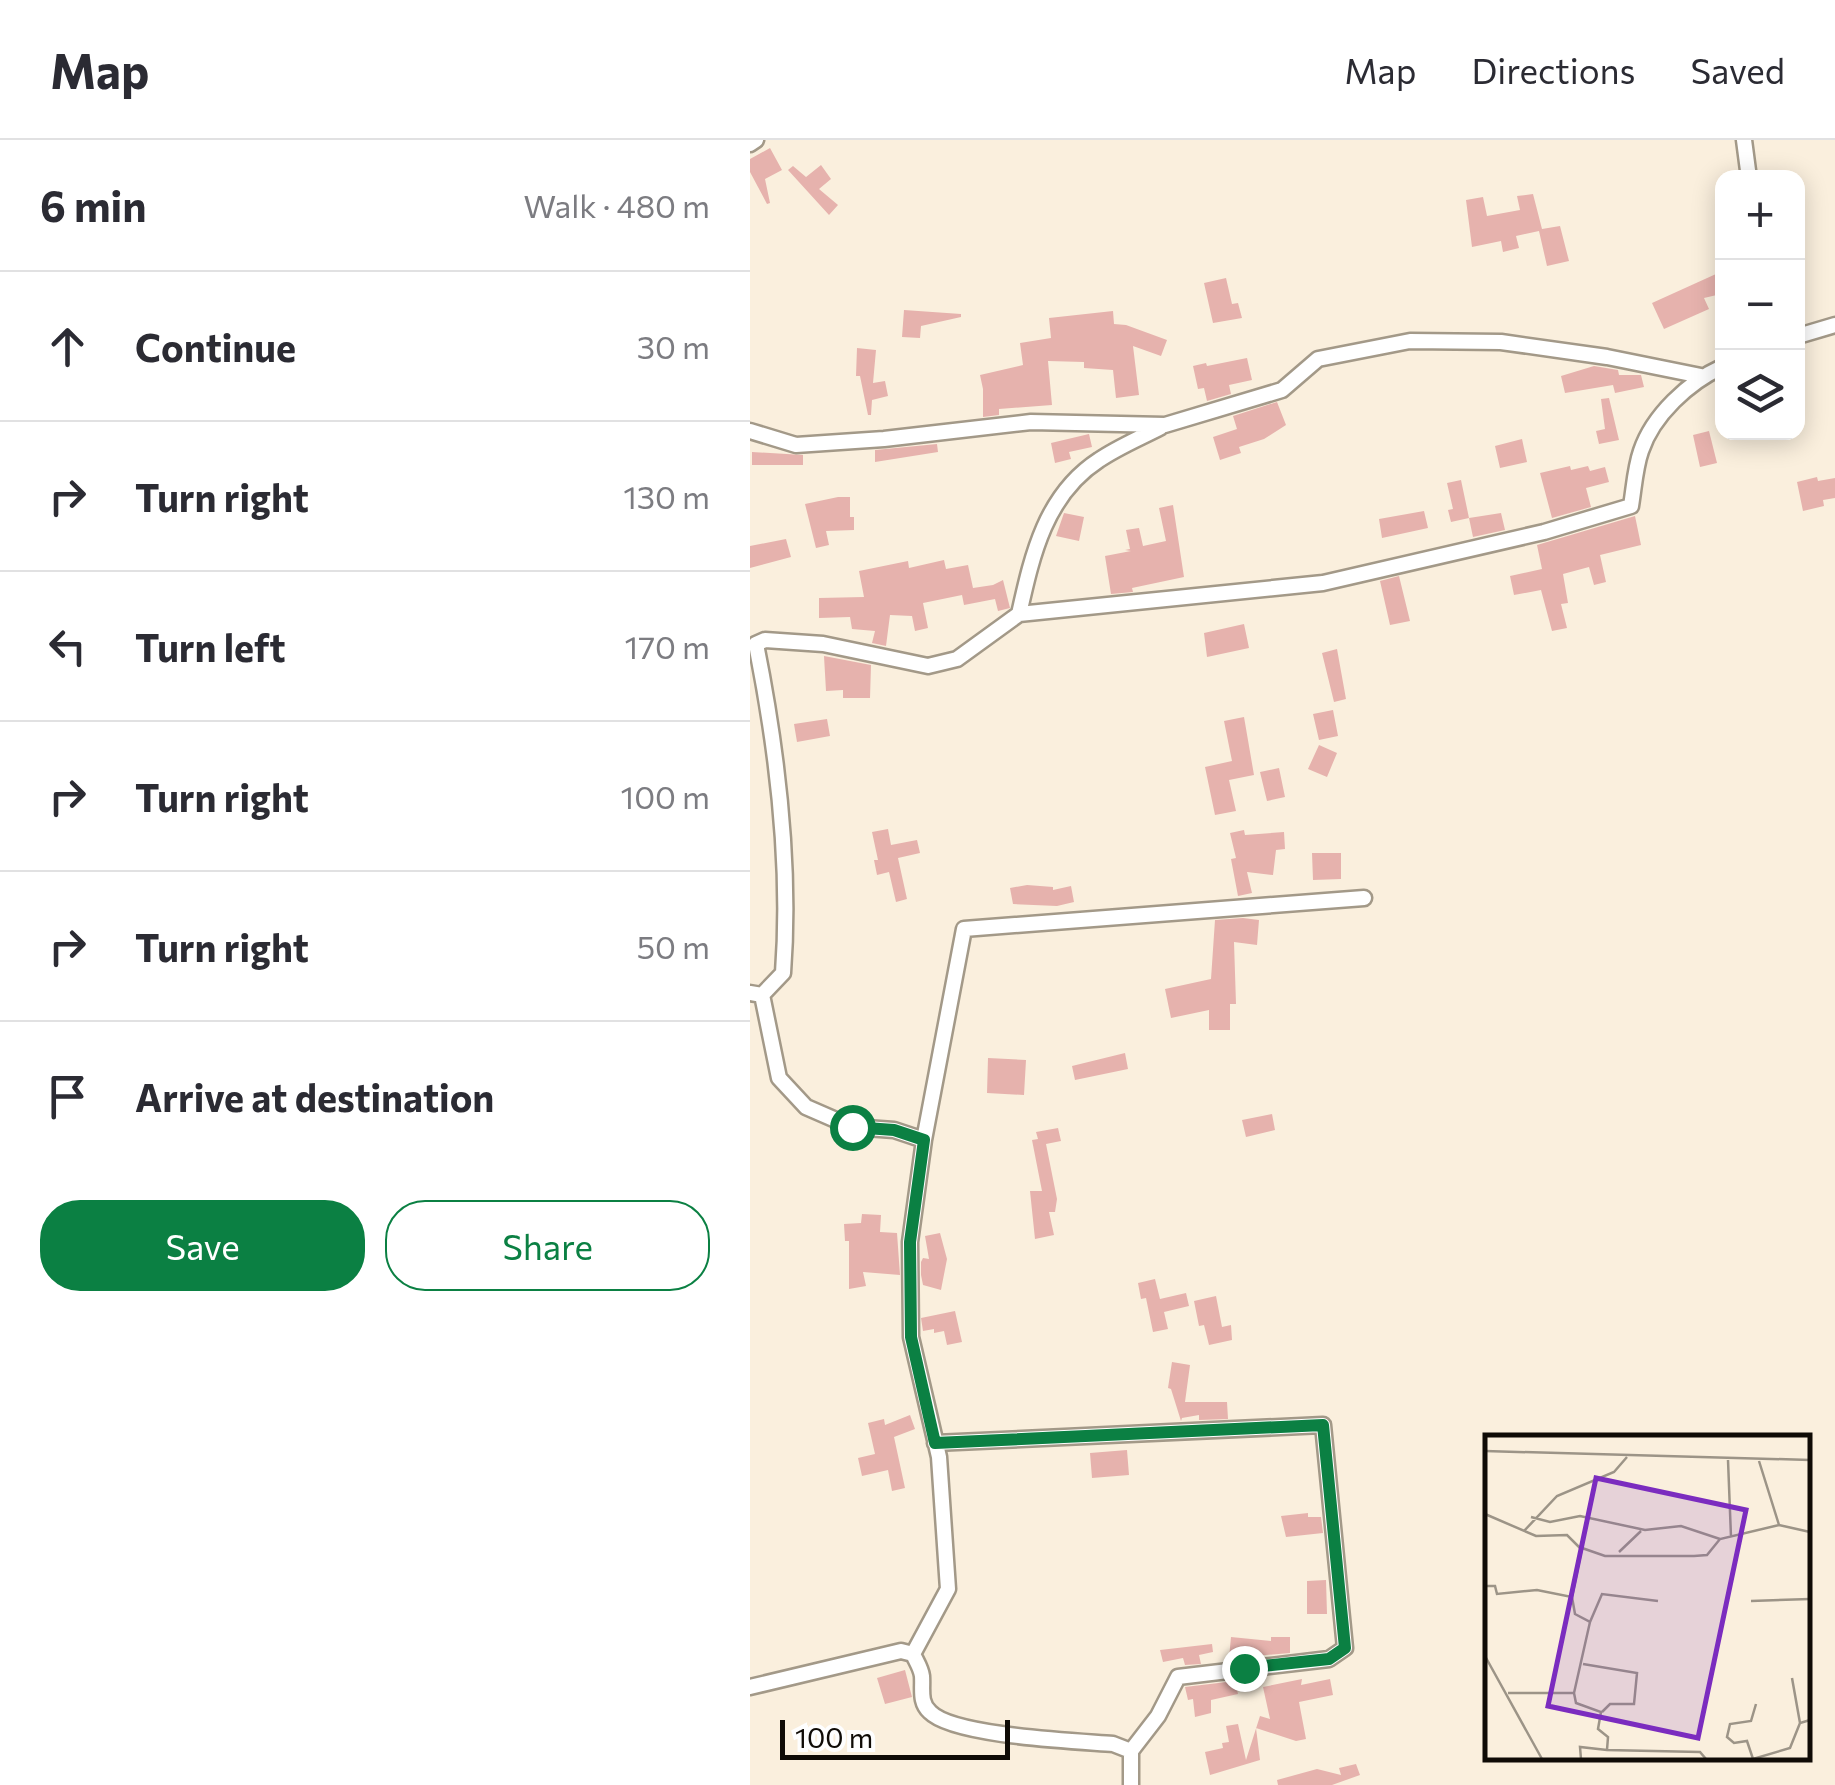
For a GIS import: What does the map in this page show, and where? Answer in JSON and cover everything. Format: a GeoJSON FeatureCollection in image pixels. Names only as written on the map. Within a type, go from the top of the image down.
{"type":"FeatureCollection","features":[{"type":"Feature","properties":{"kind":"street"},"geometry":{"type":"LineString","coordinates":[[1744,140],[1748,170]]}},
{"type":"Feature","properties":{"kind":"street"},"geometry":{"type":"LineString","coordinates":[[1805,334],[1835,326]]}},
{"type":"Feature","properties":{"kind":"street"},"geometry":{"type":"LineString","coordinates":[[1019,614],[1034,549],[1056,501],[1096,461],[1166,425],[1282,390],[1318,359],[1410,341],[1501,342],[1701,376]]}},
{"type":"Feature","properties":{"kind":"street"},"geometry":{"type":"LineString","coordinates":[[924,1140],[894,1130],[852,1127],[806,1108],[779,1078],[756,994],[783,974],[786,927],[774,733],[753,644],[765,640],[822,644],[928,666],[958,660],[1019,614],[1323,583],[1544,532],[1631,506],[1642,448],[1666,409],[1701,376],[1715,369]]}},
{"type":"Feature","properties":{"kind":"street"},"geometry":{"type":"LineString","coordinates":[[750,431],[796,445],[1031,422],[1166,425]]}},
{"type":"Feature","properties":{"kind":"street"},"geometry":{"type":"LineString","coordinates":[[913,1654],[948,1589],[935,1443],[911,1337],[910,1242],[924,1140],[964,929],[1364,898]]}},
{"type":"Feature","properties":{"kind":"street"},"geometry":{"type":"LineString","coordinates":[[935,1443],[1323,1425],[1345,1648],[1329,1659],[1178,1677],[1158,1716],[1130,1751],[1131,1785]]}},
{"type":"Feature","properties":{"kind":"street"},"geometry":{"type":"LineString","coordinates":[[750,1687],[901,1651],[913,1654],[922,1672],[921,1695],[927,1711],[942,1721],[981,1731],[1113,1744],[1130,1751]]}},
{"type":"Feature","properties":{"kind":"building"},"geometry":{"type":"Polygon","coordinates":[[[770,148],[782,170],[765,179],[770,203],[767,204],[750,172],[750,159],[770,148]]]}},
{"type":"Feature","properties":{"kind":"building"},"geometry":{"type":"Polygon","coordinates":[[[821,165],[831,179],[819,189],[838,205],[829,215],[788,170],[793,166],[806,177],[821,165]]]}},
{"type":"Feature","properties":{"kind":"building"},"geometry":{"type":"Polygon","coordinates":[[[1533,194],[1542,229],[1560,226],[1569,261],[1547,266],[1539,231],[1516,236],[1519,248],[1503,252],[1501,241],[1472,247],[1466,200],[1483,197],[1487,216],[1520,210],[1517,196],[1533,194]]]}},
{"type":"Feature","properties":{"kind":"building"},"geometry":{"type":"Polygon","coordinates":[[[1715,274],[1715,295],[1704,298],[1709,309],[1664,329],[1652,303],[1715,274]]]}},
{"type":"Feature","properties":{"kind":"building"},"geometry":{"type":"Polygon","coordinates":[[[1226,278],[1232,304],[1238,303],[1242,318],[1213,323],[1204,283],[1226,278]]]}},
{"type":"Feature","properties":{"kind":"building"},"geometry":{"type":"Polygon","coordinates":[[[904,310],[961,317],[921,326],[920,338],[902,337],[904,310]]]}},
{"type":"Feature","properties":{"kind":"building"},"geometry":{"type":"Polygon","coordinates":[[[1113,311],[1114,324],[1167,340],[1161,356],[1133,346],[1139,395],[1116,398],[1113,370],[1084,368],[1084,362],[1048,361],[1052,405],[999,409],[999,415],[983,417],[980,375],[1023,365],[1020,343],[1051,338],[1049,318],[1113,311]]]}},
{"type":"Feature","properties":{"kind":"building"},"geometry":{"type":"Polygon","coordinates":[[[857,348],[876,350],[873,383],[885,381],[888,396],[872,400],[871,415],[860,376],[856,376],[857,348]]]}},
{"type":"Feature","properties":{"kind":"building"},"geometry":{"type":"Polygon","coordinates":[[[1247,358],[1252,380],[1229,385],[1231,394],[1207,401],[1204,388],[1198,389],[1193,366],[1247,358]]]}},
{"type":"Feature","properties":{"kind":"building"},"geometry":{"type":"Polygon","coordinates":[[[1594,366],[1618,370],[1619,375],[1641,375],[1644,387],[1615,393],[1613,385],[1565,393],[1561,376],[1594,366]]]}},
{"type":"Feature","properties":{"kind":"building"},"geometry":{"type":"Polygon","coordinates":[[[1609,398],[1619,440],[1599,444],[1596,431],[1605,429],[1601,399],[1609,398]]]}},
{"type":"Feature","properties":{"kind":"building"},"geometry":{"type":"Polygon","coordinates":[[[1277,402],[1286,425],[1264,439],[1239,447],[1241,453],[1220,460],[1213,437],[1237,429],[1233,416],[1277,402]]]}},
{"type":"Feature","properties":{"kind":"building"},"geometry":{"type":"Polygon","coordinates":[[[1709,431],[1717,463],[1700,467],[1693,435],[1709,431]]]}},
{"type":"Feature","properties":{"kind":"building"},"geometry":{"type":"Polygon","coordinates":[[[1089,434],[1092,447],[1069,452],[1071,459],[1055,463],[1051,443],[1089,434]]]}},
{"type":"Feature","properties":{"kind":"building"},"geometry":{"type":"Polygon","coordinates":[[[1522,439],[1527,462],[1500,468],[1495,446],[1522,439]]]}},
{"type":"Feature","properties":{"kind":"building"},"geometry":{"type":"Polygon","coordinates":[[[937,444],[938,452],[875,462],[875,450],[937,444]]]}},
{"type":"Feature","properties":{"kind":"building"},"geometry":{"type":"Polygon","coordinates":[[[752,452],[803,455],[803,465],[752,465],[752,452]]]}},
{"type":"Feature","properties":{"kind":"building"},"geometry":{"type":"Polygon","coordinates":[[[1570,466],[1571,470],[1588,466],[1590,471],[1605,467],[1609,482],[1586,488],[1591,507],[1552,518],[1540,473],[1570,466]]]}},
{"type":"Feature","properties":{"kind":"building"},"geometry":{"type":"Polygon","coordinates":[[[1817,477],[1818,481],[1835,478],[1835,498],[1823,500],[1824,506],[1803,511],[1797,482],[1817,477]]]}},
{"type":"Feature","properties":{"kind":"building"},"geometry":{"type":"Polygon","coordinates":[[[1461,480],[1469,518],[1451,522],[1448,510],[1453,509],[1447,483],[1461,480]]]}},
{"type":"Feature","properties":{"kind":"building"},"geometry":{"type":"Polygon","coordinates":[[[850,497],[854,530],[826,531],[829,545],[816,548],[805,504],[850,497]]]}},
{"type":"Feature","properties":{"kind":"building"},"geometry":{"type":"Polygon","coordinates":[[[1173,505],[1184,577],[1132,588],[1133,592],[1111,594],[1105,556],[1131,551],[1125,550],[1130,549],[1126,530],[1139,528],[1143,546],[1166,541],[1159,508],[1173,505]]]}},
{"type":"Feature","properties":{"kind":"building"},"geometry":{"type":"Polygon","coordinates":[[[1424,511],[1428,528],[1382,538],[1379,519],[1424,511]]]}},
{"type":"Feature","properties":{"kind":"building"},"geometry":{"type":"Polygon","coordinates":[[[1064,513],[1084,517],[1079,541],[1056,536],[1064,513]]]}},
{"type":"Feature","properties":{"kind":"building"},"geometry":{"type":"Polygon","coordinates":[[[1501,513],[1505,530],[1473,537],[1469,518],[1501,513]]]}},
{"type":"Feature","properties":{"kind":"building"},"geometry":{"type":"Polygon","coordinates":[[[1635,516],[1641,545],[1600,555],[1606,582],[1594,585],[1589,567],[1563,574],[1568,603],[1561,604],[1567,628],[1552,631],[1541,590],[1514,595],[1510,576],[1542,569],[1537,545],[1635,516]]]}},
{"type":"Feature","properties":{"kind":"building"},"geometry":{"type":"Polygon","coordinates":[[[786,539],[791,557],[750,568],[750,546],[786,539]]]}},
{"type":"Feature","properties":{"kind":"building"},"geometry":{"type":"Polygon","coordinates":[[[944,560],[946,569],[968,565],[973,588],[1003,580],[1010,608],[998,611],[995,599],[964,605],[962,595],[923,603],[928,628],[915,631],[912,616],[890,615],[886,646],[872,643],[875,631],[852,629],[850,617],[819,618],[819,598],[864,597],[859,571],[908,561],[909,568],[944,560]]]}},
{"type":"Feature","properties":{"kind":"building"},"geometry":{"type":"Polygon","coordinates":[[[1399,576],[1410,621],[1390,625],[1380,581],[1399,576]]]}},
{"type":"Feature","properties":{"kind":"building"},"geometry":{"type":"Polygon","coordinates":[[[1244,624],[1249,648],[1207,657],[1204,633],[1244,624]]]}},
{"type":"Feature","properties":{"kind":"building"},"geometry":{"type":"Polygon","coordinates":[[[1337,649],[1346,699],[1334,702],[1322,653],[1337,649]]]}},
{"type":"Feature","properties":{"kind":"building"},"geometry":{"type":"Polygon","coordinates":[[[824,656],[871,665],[870,698],[843,698],[843,690],[826,691],[824,656]]]}},
{"type":"Feature","properties":{"kind":"building"},"geometry":{"type":"Polygon","coordinates":[[[1333,710],[1338,736],[1319,740],[1313,714],[1333,710]]]}},
{"type":"Feature","properties":{"kind":"building"},"geometry":{"type":"Polygon","coordinates":[[[1244,717],[1254,775],[1229,780],[1236,811],[1215,815],[1205,767],[1232,761],[1224,721],[1244,717]]]}},
{"type":"Feature","properties":{"kind":"building"},"geometry":{"type":"Polygon","coordinates":[[[827,719],[830,736],[797,742],[794,724],[827,719]]]}},
{"type":"Feature","properties":{"kind":"building"},"geometry":{"type":"Polygon","coordinates":[[[1319,745],[1337,753],[1327,777],[1308,769],[1319,745]]]}},
{"type":"Feature","properties":{"kind":"building"},"geometry":{"type":"Polygon","coordinates":[[[1279,768],[1285,797],[1267,801],[1260,772],[1279,768]]]}},
{"type":"Feature","properties":{"kind":"building"},"geometry":{"type":"Polygon","coordinates":[[[888,829],[891,845],[917,840],[920,853],[898,858],[907,899],[896,902],[889,872],[877,875],[874,860],[878,860],[872,832],[888,829]]]}},
{"type":"Feature","properties":{"kind":"building"},"geometry":{"type":"Polygon","coordinates":[[[1244,830],[1245,835],[1284,832],[1285,849],[1276,850],[1273,875],[1247,872],[1252,893],[1238,896],[1230,833],[1244,830]]]}},
{"type":"Feature","properties":{"kind":"building"},"geometry":{"type":"Polygon","coordinates":[[[1312,853],[1341,853],[1341,879],[1313,880],[1312,853]]]}},
{"type":"Feature","properties":{"kind":"building"},"geometry":{"type":"Polygon","coordinates":[[[1027,885],[1053,890],[1071,886],[1074,902],[1057,906],[1013,904],[1010,888],[1027,885]]]}},
{"type":"Feature","properties":{"kind":"building"},"geometry":{"type":"Polygon","coordinates":[[[1215,920],[1259,920],[1257,945],[1234,942],[1236,1004],[1230,1004],[1230,1030],[1209,1030],[1209,1010],[1171,1018],[1165,989],[1211,979],[1215,920]]]}},
{"type":"Feature","properties":{"kind":"building"},"geometry":{"type":"Polygon","coordinates":[[[1125,1053],[1128,1069],[1075,1080],[1072,1066],[1125,1053]]]}},
{"type":"Feature","properties":{"kind":"building"},"geometry":{"type":"Polygon","coordinates":[[[988,1058],[1026,1060],[1024,1095],[987,1093],[988,1058]]]}},
{"type":"Feature","properties":{"kind":"building"},"geometry":{"type":"Polygon","coordinates":[[[1272,1114],[1275,1130],[1246,1137],[1242,1120],[1272,1114]]]}},
{"type":"Feature","properties":{"kind":"building"},"geometry":{"type":"Polygon","coordinates":[[[1058,1128],[1061,1141],[1046,1144],[1057,1199],[1055,1212],[1049,1212],[1054,1235],[1035,1239],[1030,1191],[1042,1191],[1032,1140],[1038,1139],[1036,1132],[1058,1128]]]}},
{"type":"Feature","properties":{"kind":"building"},"geometry":{"type":"Polygon","coordinates":[[[862,1214],[881,1215],[880,1232],[897,1233],[900,1275],[863,1272],[866,1286],[849,1289],[849,1241],[845,1241],[844,1224],[861,1223],[862,1214]]]}},
{"type":"Feature","properties":{"kind":"building"},"geometry":{"type":"Polygon","coordinates":[[[940,1233],[947,1259],[941,1290],[923,1285],[921,1275],[923,1258],[929,1259],[925,1236],[940,1233]]]}},
{"type":"Feature","properties":{"kind":"building"},"geometry":{"type":"Polygon","coordinates":[[[1155,1279],[1160,1299],[1186,1293],[1189,1306],[1164,1312],[1168,1329],[1153,1332],[1146,1298],[1141,1299],[1138,1283],[1155,1279]]]}},
{"type":"Feature","properties":{"kind":"building"},"geometry":{"type":"Polygon","coordinates":[[[1216,1296],[1222,1327],[1231,1325],[1232,1340],[1209,1345],[1204,1325],[1199,1326],[1194,1301],[1216,1296]]]}},
{"type":"Feature","properties":{"kind":"building"},"geometry":{"type":"Polygon","coordinates":[[[955,1311],[962,1342],[947,1345],[944,1331],[923,1331],[921,1318],[955,1311]]]}},
{"type":"Feature","properties":{"kind":"building"},"geometry":{"type":"Polygon","coordinates":[[[1172,1362],[1190,1365],[1185,1402],[1227,1402],[1228,1419],[1199,1420],[1199,1415],[1181,1421],[1168,1388],[1172,1362]]]}},
{"type":"Feature","properties":{"kind":"building"},"geometry":{"type":"Polygon","coordinates":[[[910,1415],[915,1429],[894,1437],[905,1488],[892,1491],[888,1470],[862,1476],[858,1458],[875,1454],[868,1423],[884,1419],[885,1425],[910,1415]]]}},
{"type":"Feature","properties":{"kind":"building"},"geometry":{"type":"Polygon","coordinates":[[[1127,1450],[1129,1475],[1092,1478],[1090,1453],[1127,1450]]]}},
{"type":"Feature","properties":{"kind":"building"},"geometry":{"type":"Polygon","coordinates":[[[1308,1513],[1308,1517],[1321,1517],[1323,1533],[1286,1537],[1281,1516],[1308,1513]]]}},
{"type":"Feature","properties":{"kind":"building"},"geometry":{"type":"Polygon","coordinates":[[[1326,1580],[1327,1614],[1307,1614],[1307,1581],[1326,1580]]]}},
{"type":"Feature","properties":{"kind":"building"},"geometry":{"type":"Polygon","coordinates":[[[1231,1637],[1271,1641],[1271,1637],[1290,1637],[1290,1653],[1229,1658],[1231,1637]]]}},
{"type":"Feature","properties":{"kind":"building"},"geometry":{"type":"Polygon","coordinates":[[[1212,1644],[1213,1652],[1199,1655],[1201,1664],[1185,1665],[1183,1658],[1163,1662],[1160,1650],[1212,1644]]]}},
{"type":"Feature","properties":{"kind":"building"},"geometry":{"type":"Polygon","coordinates":[[[905,1670],[912,1697],[885,1704],[877,1678],[905,1670]]]}},
{"type":"Feature","properties":{"kind":"building"},"geometry":{"type":"Polygon","coordinates":[[[1302,1679],[1301,1685],[1330,1679],[1333,1695],[1299,1702],[1306,1739],[1296,1741],[1256,1728],[1260,1716],[1270,1719],[1263,1687],[1302,1679]]]}},
{"type":"Feature","properties":{"kind":"building"},"geometry":{"type":"Polygon","coordinates":[[[1235,1681],[1238,1694],[1211,1700],[1211,1713],[1195,1717],[1193,1699],[1188,1700],[1185,1687],[1235,1681]]]}},
{"type":"Feature","properties":{"kind":"building"},"geometry":{"type":"Polygon","coordinates":[[[1238,1724],[1246,1760],[1256,1728],[1260,1760],[1210,1775],[1205,1752],[1223,1748],[1222,1743],[1229,1742],[1226,1726],[1238,1724]]]}},
{"type":"Feature","properties":{"kind":"building"},"geometry":{"type":"Polygon","coordinates":[[[1356,1764],[1360,1775],[1332,1785],[1278,1785],[1277,1780],[1317,1769],[1341,1775],[1339,1768],[1356,1764]]]}},
{"type":"Feature","properties":{"kind":"route"},"geometry":{"type":"LineString","coordinates":[[852,1127],[894,1130],[924,1140],[910,1242],[911,1337],[935,1443],[1323,1425],[1345,1648],[1329,1659],[1244,1668]]}}]}
